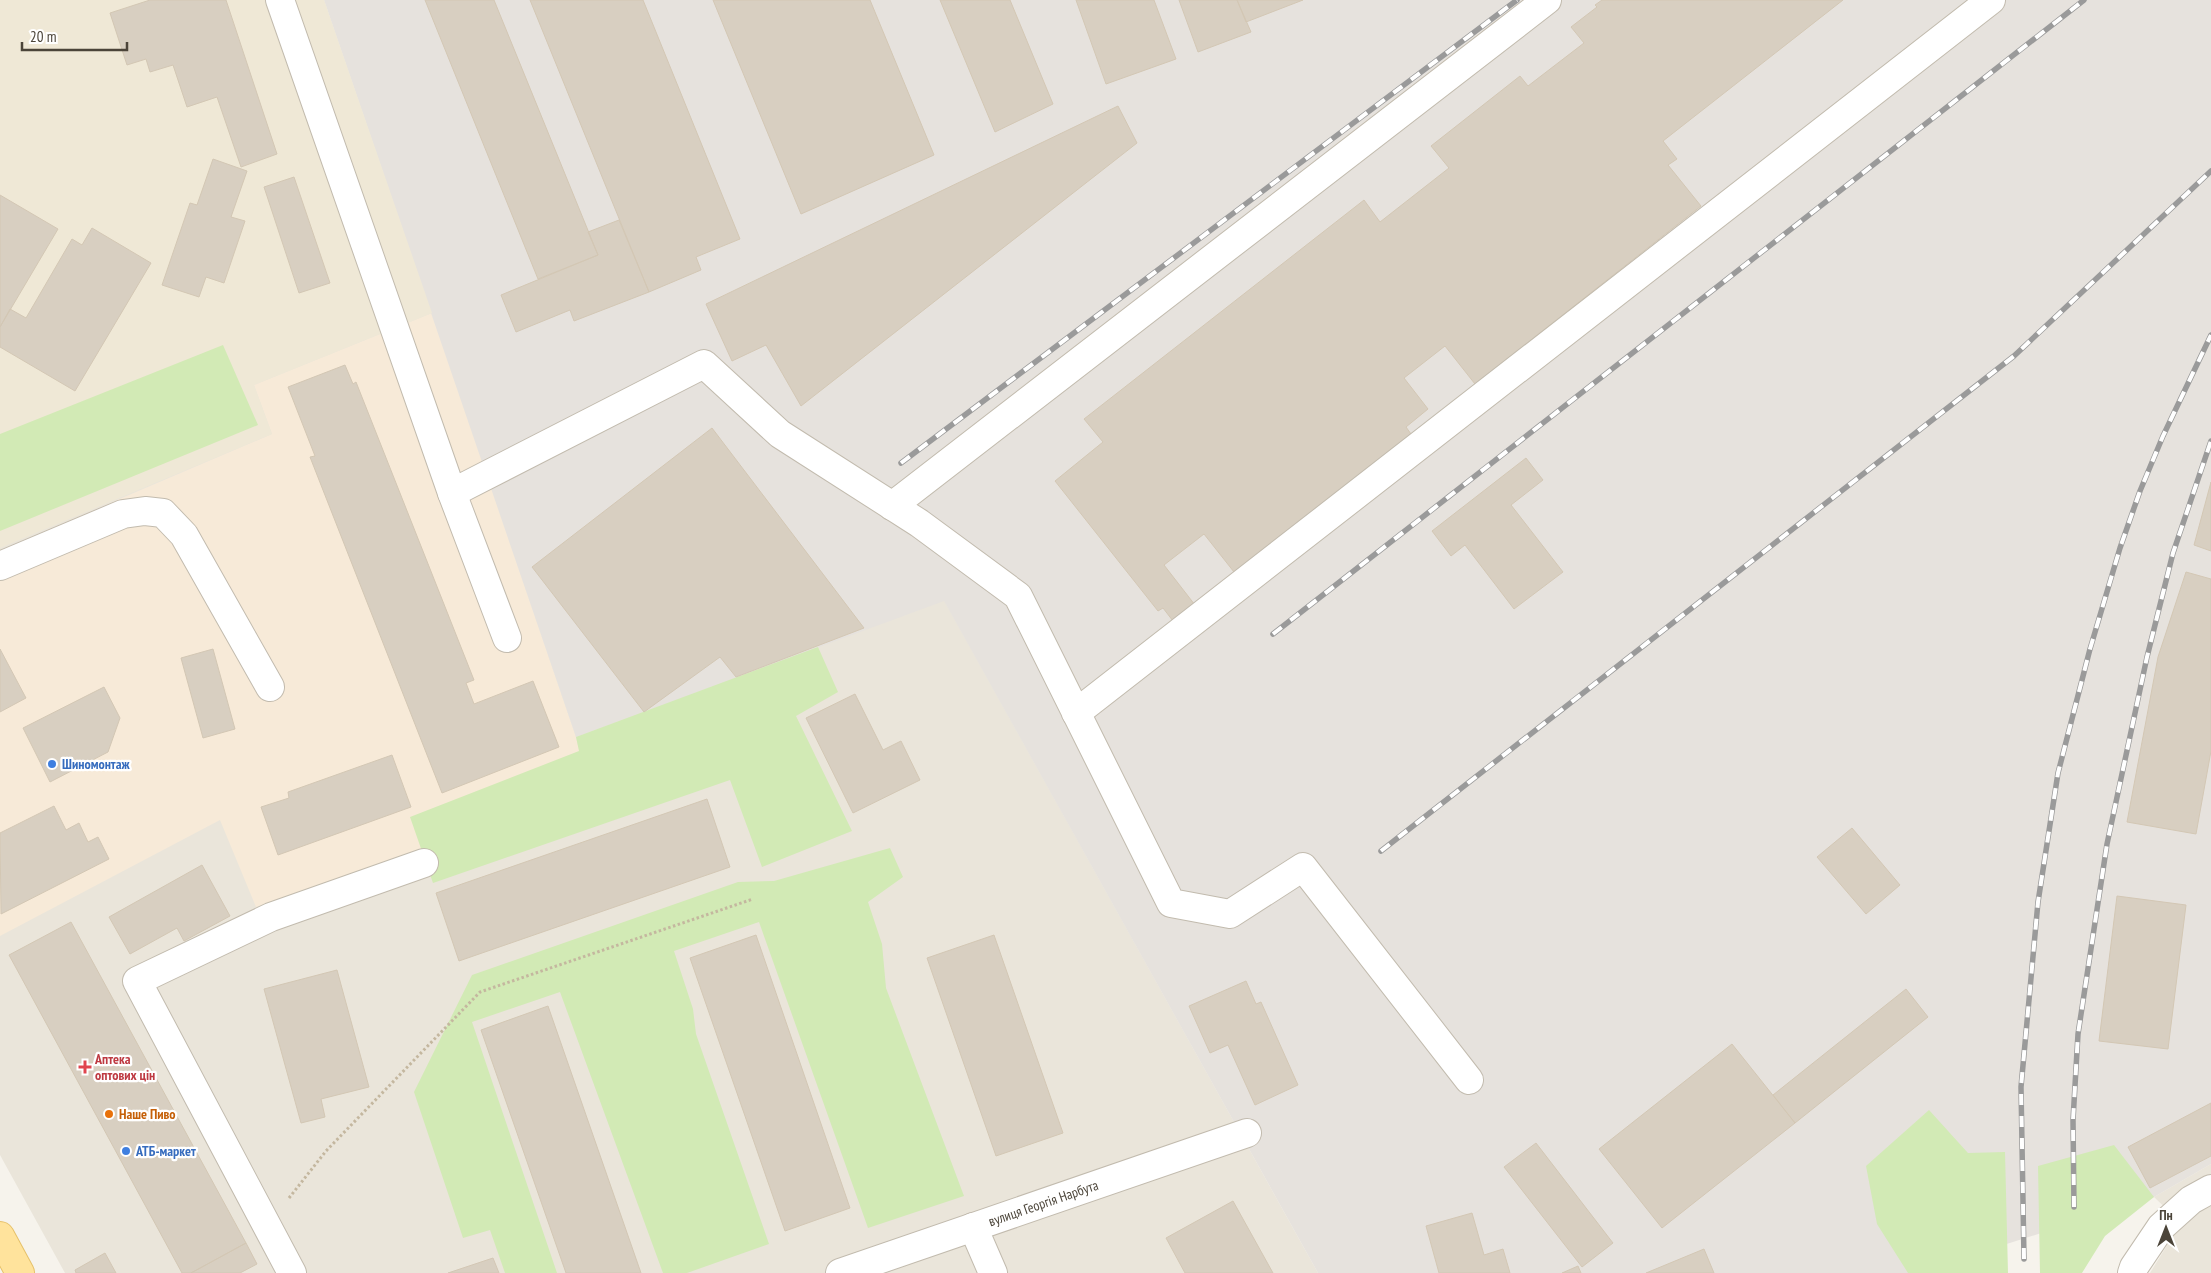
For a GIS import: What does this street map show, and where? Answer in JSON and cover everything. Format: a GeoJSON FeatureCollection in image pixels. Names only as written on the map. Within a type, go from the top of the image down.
{"type":"FeatureCollection","features":[{"type":"Feature","properties":{"kind":"main road"},"geometry":{"type":"LineString","coordinates":[[0,1236],[20,1273]]}},
{"type":"Feature","properties":{"kind":"street"},"geometry":{"type":"LineString","coordinates":[[280,0],[452,493],[507,638]]}},
{"type":"Feature","properties":{"kind":"street"},"geometry":{"type":"LineString","coordinates":[[892,506],[1547,0]]}},
{"type":"Feature","properties":{"kind":"street"},"geometry":{"type":"LineString","coordinates":[[1076,713],[1991,0]]}},
{"type":"Feature","properties":{"kind":"street"},"geometry":{"type":"LineString","coordinates":[[452,493],[704,364],[780,434],[919,522],[1018,596],[1171,903],[1230,914],[1304,867],[1469,1080]]}},
{"type":"Feature","properties":{"kind":"street"},"geometry":{"type":"LineString","coordinates":[[0,566],[123,514],[145,511],[163,513],[184,535],[270,686]]}},
{"type":"Feature","properties":{"kind":"street"},"geometry":{"type":"LineString","coordinates":[[292,1273],[137,981],[271,917],[424,863]]}},
{"type":"Feature","properties":{"kind":"street","name":"вулиця Георгія Нарбута"},"geometry":{"type":"LineString","coordinates":[[840,1273],[1248,1133]]}},
{"type":"Feature","properties":{"kind":"street"},"geometry":{"type":"LineString","coordinates":[[2132,1273],[2134,1267],[2161,1227],[2191,1200],[2211,1189]]}},
{"type":"Feature","properties":{"kind":"street"},"geometry":{"type":"LineString","coordinates":[[973,1227],[993,1273]]}},
{"type":"Feature","properties":{"kind":"path"},"geometry":{"type":"LineString","coordinates":[[267,1226],[326,1150],[480,992],[753,899]]}},
{"type":"Feature","properties":{"kind":"shaded area"},"geometry":{"type":"Polygon","coordinates":[[[0,0],[324,0],[432,313],[254,385],[272,434],[0,548],[0,0]]]}},
{"type":"Feature","properties":{"kind":"shaded area"},"geometry":{"type":"Polygon","coordinates":[[[30,0],[324,0],[576,736],[944,600],[1318,1273],[65,1273],[0,1155],[0,8],[30,0]]]}},
{"type":"Feature","properties":{"kind":"shaded area"},"geometry":{"type":"Polygon","coordinates":[[[324,0],[2211,0],[2211,1164],[2154,1197],[1916,1273],[1318,1273],[944,601],[576,737],[324,0]]]}},
{"type":"Feature","properties":{"kind":"shaded area"},"geometry":{"type":"Polygon","coordinates":[[[432,313],[576,737],[590,795],[256,907],[220,820],[0,936],[0,550],[272,434],[254,385],[432,313]]]}},
{"type":"Feature","properties":{"kind":"shaded area"},"geometry":{"type":"Polygon","coordinates":[[[2211,1164],[2211,1273],[2150,1273],[2181,1223],[2154,1197],[2211,1164]]]}},
{"type":"Feature","properties":{"kind":"green space"},"geometry":{"type":"Polygon","coordinates":[[[223,345],[258,425],[0,531],[0,434],[223,345]]]}},
{"type":"Feature","properties":{"kind":"green space"},"geometry":{"type":"Polygon","coordinates":[[[818,647],[838,692],[796,716],[852,831],[762,867],[730,780],[433,883],[410,817],[579,751],[576,737],[818,647]]]}},
{"type":"Feature","properties":{"kind":"green space"},"geometry":{"type":"Polygon","coordinates":[[[890,848],[903,877],[868,902],[882,944],[886,988],[964,1196],[868,1228],[759,922],[674,951],[693,1009],[696,1034],[769,1244],[687,1273],[663,1273],[560,992],[472,1022],[557,1273],[505,1273],[490,1230],[463,1238],[414,1092],[472,975],[738,882],[774,881],[890,848]]]}},
{"type":"Feature","properties":{"kind":"green space"},"geometry":{"type":"Polygon","coordinates":[[[1929,1110],[1968,1153],[2005,1152],[2008,1273],[1908,1273],[1877,1224],[1866,1166],[1929,1110]]]}},
{"type":"Feature","properties":{"kind":"green space"},"geometry":{"type":"Polygon","coordinates":[[[2114,1145],[2154,1197],[2105,1236],[2082,1273],[2040,1273],[2038,1166],[2114,1145]]]}},
{"type":"Feature","properties":{"kind":"building"},"geometry":{"type":"Polygon","coordinates":[[[150,0],[226,0],[277,154],[241,167],[217,97],[187,107],[173,65],[150,72],[146,59],[127,65],[110,13],[150,0]]]}},
{"type":"Feature","properties":{"kind":"building"},"geometry":{"type":"Polygon","coordinates":[[[425,0],[494,0],[598,255],[538,279],[425,0]]]}},
{"type":"Feature","properties":{"kind":"building"},"geometry":{"type":"Polygon","coordinates":[[[530,0],[643,0],[740,239],[696,257],[701,270],[649,292],[530,0]]]}},
{"type":"Feature","properties":{"kind":"building"},"geometry":{"type":"Polygon","coordinates":[[[713,0],[870,0],[934,155],[801,214],[713,0]]]}},
{"type":"Feature","properties":{"kind":"building"},"geometry":{"type":"Polygon","coordinates":[[[940,0],[1010,0],[1053,104],[995,132],[940,0]]]}},
{"type":"Feature","properties":{"kind":"building"},"geometry":{"type":"Polygon","coordinates":[[[1076,0],[1154,0],[1176,59],[1106,84],[1076,0]]]}},
{"type":"Feature","properties":{"kind":"building"},"geometry":{"type":"Polygon","coordinates":[[[1179,0],[1237,0],[1251,32],[1198,52],[1179,0]]]}},
{"type":"Feature","properties":{"kind":"building"},"geometry":{"type":"Polygon","coordinates":[[[1237,0],[1303,0],[1246,22],[1237,0]]]}},
{"type":"Feature","properties":{"kind":"building"},"geometry":{"type":"Polygon","coordinates":[[[1602,0],[1843,0],[1663,141],[1677,159],[1668,165],[1701,206],[1475,384],[1445,346],[1404,378],[1428,409],[1406,427],[1411,434],[1234,572],[1204,534],[1164,565],[1195,605],[1173,621],[1163,608],[1158,611],[1055,481],[1103,442],[1084,419],[1364,200],[1380,222],[1449,168],[1431,146],[1520,76],[1528,86],[1584,43],[1571,27],[1597,7],[1595,5],[1602,0]]]}},
{"type":"Feature","properties":{"kind":"building"},"geometry":{"type":"Polygon","coordinates":[[[1118,106],[1137,143],[801,406],[766,345],[732,361],[706,304],[1118,106]]]}},
{"type":"Feature","properties":{"kind":"building"},"geometry":{"type":"Polygon","coordinates":[[[213,159],[247,171],[231,217],[245,221],[224,283],[206,277],[199,297],[162,285],[190,203],[197,205],[213,159]]]}},
{"type":"Feature","properties":{"kind":"building"},"geometry":{"type":"Polygon","coordinates":[[[294,177],[330,283],[299,293],[264,187],[294,177]]]}},
{"type":"Feature","properties":{"kind":"building"},"geometry":{"type":"Polygon","coordinates":[[[0,195],[58,229],[0,327],[0,195]]]}},
{"type":"Feature","properties":{"kind":"building"},"geometry":{"type":"Polygon","coordinates":[[[619,220],[649,292],[574,321],[570,310],[516,332],[501,295],[598,255],[588,232],[619,220]]]}},
{"type":"Feature","properties":{"kind":"building"},"geometry":{"type":"Polygon","coordinates":[[[92,228],[151,263],[75,391],[0,347],[0,327],[10,309],[26,318],[72,239],[82,245],[92,228]]]}},
{"type":"Feature","properties":{"kind":"building"},"geometry":{"type":"Polygon","coordinates":[[[345,365],[353,384],[356,382],[474,680],[466,683],[474,704],[533,681],[559,747],[442,793],[310,457],[315,456],[288,387],[345,365]]]}},
{"type":"Feature","properties":{"kind":"building"},"geometry":{"type":"Polygon","coordinates":[[[712,428],[864,628],[736,677],[720,657],[644,712],[532,567],[712,428]]]}},
{"type":"Feature","properties":{"kind":"building"},"geometry":{"type":"Polygon","coordinates":[[[1526,458],[1543,480],[1511,505],[1563,572],[1514,609],[1465,545],[1451,556],[1432,531],[1526,458]]]}},
{"type":"Feature","properties":{"kind":"building"},"geometry":{"type":"Polygon","coordinates":[[[2211,482],[2211,551],[2194,545],[2211,482]]]}},
{"type":"Feature","properties":{"kind":"building"},"geometry":{"type":"Polygon","coordinates":[[[2186,572],[2211,579],[2211,751],[2196,834],[2127,822],[2158,657],[2186,572]]]}},
{"type":"Feature","properties":{"kind":"building"},"geometry":{"type":"Polygon","coordinates":[[[0,649],[26,698],[0,712],[0,649]]]}},
{"type":"Feature","properties":{"kind":"building"},"geometry":{"type":"Polygon","coordinates":[[[213,649],[235,729],[203,738],[181,658],[213,649]]]}},
{"type":"Feature","properties":{"kind":"building"},"geometry":{"type":"Polygon","coordinates":[[[104,687],[120,718],[108,752],[50,782],[23,728],[104,687]]]}},
{"type":"Feature","properties":{"kind":"building"},"geometry":{"type":"Polygon","coordinates":[[[855,694],[883,750],[901,741],[920,780],[853,813],[806,718],[855,694]]]}},
{"type":"Feature","properties":{"kind":"building"},"geometry":{"type":"Polygon","coordinates":[[[392,755],[411,807],[278,855],[261,807],[289,798],[288,792],[392,755]]]}},
{"type":"Feature","properties":{"kind":"building"},"geometry":{"type":"Polygon","coordinates":[[[707,799],[730,867],[459,961],[436,893],[707,799]]]}},
{"type":"Feature","properties":{"kind":"building"},"geometry":{"type":"Polygon","coordinates":[[[54,806],[66,830],[79,823],[88,842],[98,837],[109,859],[1,914],[0,833],[54,806]]]}},
{"type":"Feature","properties":{"kind":"building"},"geometry":{"type":"Polygon","coordinates":[[[1852,828],[1900,885],[1866,914],[1817,857],[1852,828]]]}},
{"type":"Feature","properties":{"kind":"building"},"geometry":{"type":"Polygon","coordinates":[[[202,865],[230,916],[184,941],[177,928],[130,954],[109,917],[202,865]]]}},
{"type":"Feature","properties":{"kind":"building"},"geometry":{"type":"Polygon","coordinates":[[[2117,896],[2186,905],[2168,1049],[2099,1041],[2117,896]]]}},
{"type":"Feature","properties":{"kind":"building"},"geometry":{"type":"Polygon","coordinates":[[[71,922],[246,1243],[191,1273],[182,1273],[9,955],[71,922]]]}},
{"type":"Feature","properties":{"kind":"building"},"geometry":{"type":"Polygon","coordinates":[[[756,935],[850,1208],[785,1231],[690,958],[756,935]]]}},
{"type":"Feature","properties":{"kind":"building"},"geometry":{"type":"Polygon","coordinates":[[[994,935],[1063,1133],[996,1156],[927,958],[994,935]]]}},
{"type":"Feature","properties":{"kind":"building"},"geometry":{"type":"Polygon","coordinates":[[[337,970],[369,1087],[321,1099],[325,1117],[301,1123],[264,989],[337,970]]]}},
{"type":"Feature","properties":{"kind":"building"},"geometry":{"type":"Polygon","coordinates":[[[1246,981],[1256,1004],[1261,1002],[1298,1085],[1255,1105],[1228,1045],[1210,1053],[1189,1006],[1246,981]]]}},
{"type":"Feature","properties":{"kind":"building"},"geometry":{"type":"Polygon","coordinates":[[[1906,989],[1928,1017],[1795,1123],[1773,1095],[1906,989]]]}},
{"type":"Feature","properties":{"kind":"building"},"geometry":{"type":"Polygon","coordinates":[[[548,1006],[641,1273],[566,1273],[481,1030],[548,1006]]]}},
{"type":"Feature","properties":{"kind":"building"},"geometry":{"type":"Polygon","coordinates":[[[1732,1044],[1795,1123],[1662,1228],[1599,1149],[1732,1044]]]}},
{"type":"Feature","properties":{"kind":"building"},"geometry":{"type":"Polygon","coordinates":[[[2211,1103],[2211,1156],[2150,1188],[2128,1147],[2211,1103]]]}},
{"type":"Feature","properties":{"kind":"building"},"geometry":{"type":"Polygon","coordinates":[[[1536,1143],[1613,1243],[1582,1267],[1504,1167],[1536,1143]]]}},
{"type":"Feature","properties":{"kind":"building"},"geometry":{"type":"Polygon","coordinates":[[[1233,1201],[1273,1273],[1185,1273],[1166,1238],[1233,1201]]]}},
{"type":"Feature","properties":{"kind":"building"},"geometry":{"type":"Polygon","coordinates":[[[1472,1213],[1484,1255],[1503,1249],[1510,1273],[1439,1273],[1426,1226],[1472,1213]]]}},
{"type":"Feature","properties":{"kind":"building"},"geometry":{"type":"Polygon","coordinates":[[[246,1243],[257,1264],[240,1273],[191,1273],[246,1243]]]}},
{"type":"Feature","properties":{"kind":"building"},"geometry":{"type":"Polygon","coordinates":[[[1704,1249],[1714,1273],[1646,1273],[1704,1249]]]}},
{"type":"Feature","properties":{"kind":"building"},"geometry":{"type":"Polygon","coordinates":[[[105,1253],[116,1273],[76,1273],[75,1270],[105,1253]]]}},
{"type":"Feature","properties":{"kind":"building"},"geometry":{"type":"Polygon","coordinates":[[[493,1258],[499,1273],[448,1273],[493,1258]]]}},
{"type":"Feature","properties":{"kind":"building"},"geometry":{"type":"Polygon","coordinates":[[[1578,1266],[1581,1273],[1562,1273],[1578,1266]]]}},
{"type":"Feature","properties":{"kind":"railway"},"geometry":{"type":"LineString","coordinates":[[901,463],[1517,0]]}},
{"type":"Feature","properties":{"kind":"railway"},"geometry":{"type":"LineString","coordinates":[[1273,634],[2084,0]]}},
{"type":"Feature","properties":{"kind":"railway"},"geometry":{"type":"LineString","coordinates":[[1381,851],[2014,356],[2211,171]]}},
{"type":"Feature","properties":{"kind":"railway"},"geometry":{"type":"LineString","coordinates":[[2024,1259],[2021,1087],[2038,902],[2058,773],[2090,649],[2120,548],[2140,491],[2163,436],[2211,335]]}},
{"type":"Feature","properties":{"kind":"railway"},"geometry":{"type":"LineString","coordinates":[[2074,1207],[2073,1120],[2078,1034],[2107,844],[2147,657],[2173,553],[2211,441]]}},
{"type":"Feature","properties":{"kind":"place","name":"Шиномонтаж"},"geometry":{"type":"Point","coordinates":[52,764]}},
{"type":"Feature","properties":{"kind":"place","name":"Аптека оптових цін"},"geometry":{"type":"Point","coordinates":[85,1067]}},
{"type":"Feature","properties":{"kind":"place","name":"Наше Пиво"},"geometry":{"type":"Point","coordinates":[109,1114]}},
{"type":"Feature","properties":{"kind":"place","name":"АТБ-маркет"},"geometry":{"type":"Point","coordinates":[126,1151]}}]}
